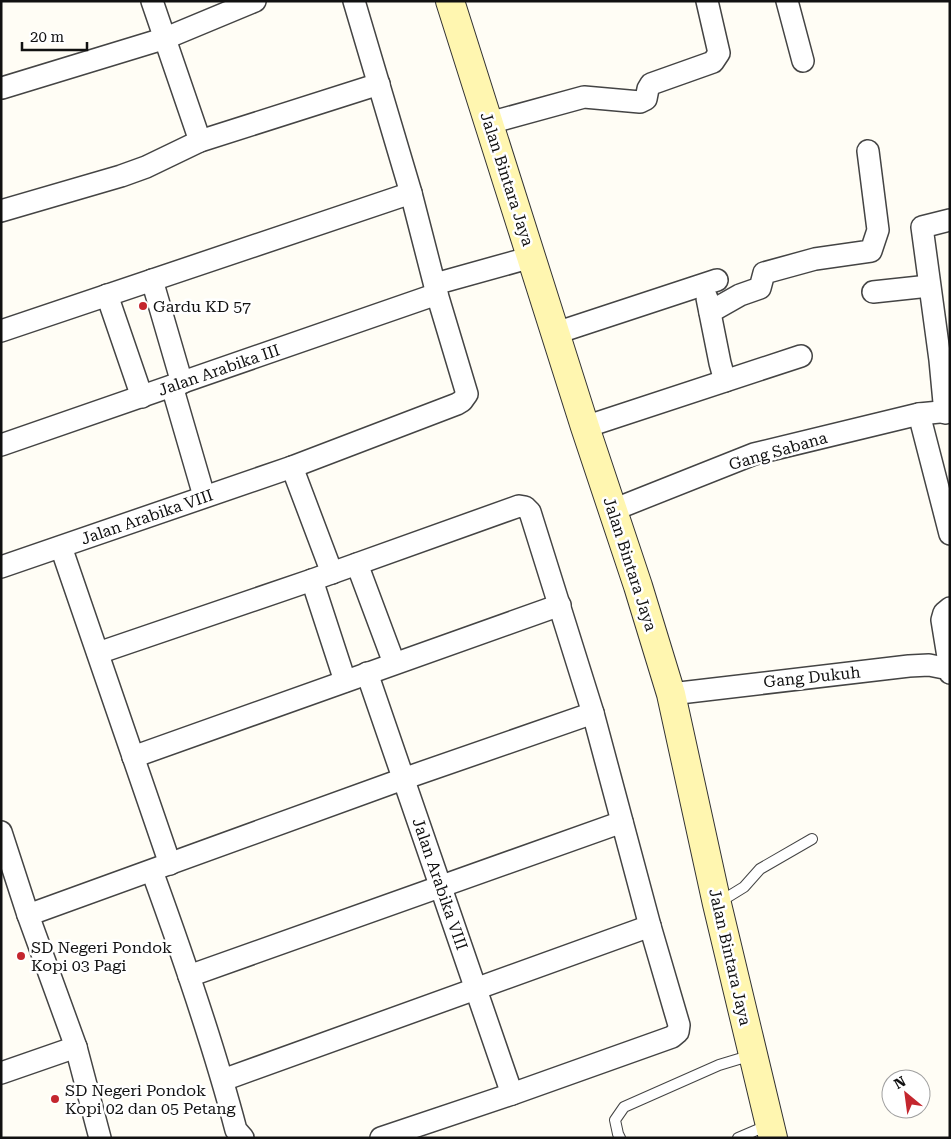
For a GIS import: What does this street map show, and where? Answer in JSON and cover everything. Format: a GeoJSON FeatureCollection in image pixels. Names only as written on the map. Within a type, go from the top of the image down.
{"type":"FeatureCollection","features":[{"type":"Feature","properties":{"kind":"street"},"geometry":{"type":"LineString","coordinates":[[152,1],[200,141]]}},
{"type":"Feature","properties":{"kind":"street"},"geometry":{"type":"LineString","coordinates":[[2,88],[166,38],[255,1]]}},
{"type":"Feature","properties":{"kind":"street"},"geometry":{"type":"LineString","coordinates":[[354,1],[411,193],[436,289]]}},
{"type":"Feature","properties":{"kind":"street","name":"Jalan Bintara Jaya"},"geometry":{"type":"LineString","coordinates":[[450,1],[671,694],[717,904],[771,1130]]}},
{"type":"Feature","properties":{"kind":"street"},"geometry":{"type":"LineString","coordinates":[[489,123],[584,97],[640,102],[646,99],[651,84],[713,62],[720,53],[707,1]]}},
{"type":"Feature","properties":{"kind":"street"},"geometry":{"type":"LineString","coordinates":[[787,1],[802,61]]}},
{"type":"Feature","properties":{"kind":"street"},"geometry":{"type":"LineString","coordinates":[[1,211],[146,167],[200,141],[379,84]]}},
{"type":"Feature","properties":{"kind":"street"},"geometry":{"type":"LineString","coordinates":[[710,312],[740,295],[760,288],[764,273],[815,259],[870,251],[878,230],[868,151]]}},
{"type":"Feature","properties":{"kind":"street"},"geometry":{"type":"LineString","coordinates":[[1,331],[411,193]]}},
{"type":"Feature","properties":{"kind":"street"},"geometry":{"type":"LineString","coordinates":[[947,412],[945,359],[929,286],[922,227],[950,220]]}},
{"type":"Feature","properties":{"kind":"street","name":"Jalan Arabika III"},"geometry":{"type":"LineString","coordinates":[[1,445],[142,397],[436,289],[532,257]]}},
{"type":"Feature","properties":{"kind":"street"},"geometry":{"type":"LineString","coordinates":[[152,280],[204,496]]}},
{"type":"Feature","properties":{"kind":"street"},"geometry":{"type":"LineString","coordinates":[[556,333],[710,282],[710,312],[720,364],[726,381]]}},
{"type":"Feature","properties":{"kind":"street"},"geometry":{"type":"LineString","coordinates":[[873,292],[929,286]]}},
{"type":"Feature","properties":{"kind":"street","name":"Jalan Arabika VIII"},"geometry":{"type":"LineString","coordinates":[[1,567],[292,467],[462,401],[467,394],[436,289]]}},
{"type":"Feature","properties":{"kind":"street"},"geometry":{"type":"LineString","coordinates":[[107,295],[142,397]]}},
{"type":"Feature","properties":{"kind":"street"},"geometry":{"type":"LineString","coordinates":[[585,427],[801,356]]}},
{"type":"Feature","properties":{"kind":"street","name":"Gang Sabana"},"geometry":{"type":"LineString","coordinates":[[612,510],[754,454],[919,414],[947,412]]}},
{"type":"Feature","properties":{"kind":"street"},"geometry":{"type":"LineString","coordinates":[[919,414],[950,534]]}},
{"type":"Feature","properties":{"kind":"street"},"geometry":{"type":"LineString","coordinates":[[292,467],[332,573]]}},
{"type":"Feature","properties":{"kind":"street"},"geometry":{"type":"LineString","coordinates":[[98,653],[520,506],[525,507],[530,512],[593,714],[650,926],[679,1025],[678,1032],[672,1037],[381,1138]]}},
{"type":"Feature","properties":{"kind":"street"},"geometry":{"type":"LineString","coordinates":[[61,547],[133,757],[189,976],[223,1080],[236,1130],[243,1138]]}},
{"type":"Feature","properties":{"kind":"street"},"geometry":{"type":"LineString","coordinates":[[357,564],[394,663]]}},
{"type":"Feature","properties":{"kind":"street"},"geometry":{"type":"LineString","coordinates":[[312,580],[345,681]]}},
{"type":"Feature","properties":{"kind":"street"},"geometry":{"type":"LineString","coordinates":[[133,757],[560,605]]}},
{"type":"Feature","properties":{"kind":"street"},"geometry":{"type":"LineString","coordinates":[[950,608],[944,613],[942,620],[950,670]]}},
{"type":"Feature","properties":{"kind":"street","name":"Gang Dukuh"},"geometry":{"type":"LineString","coordinates":[[671,694],[909,666],[929,665],[950,670]]}},
{"type":"Feature","properties":{"kind":"street","name":"Jalan Arabika VIII"},"geometry":{"type":"LineString","coordinates":[[368,673],[512,1094]]}},
{"type":"Feature","properties":{"kind":"street"},"geometry":{"type":"LineString","coordinates":[[28,915],[403,779],[593,714]]}},
{"type":"Feature","properties":{"kind":"street"},"geometry":{"type":"LineString","coordinates":[[189,976],[622,822]]}},
{"type":"Feature","properties":{"kind":"street"},"geometry":{"type":"LineString","coordinates":[[1,832],[28,915],[76,1047],[100,1138]]}},
{"type":"Feature","properties":{"kind":"street"},"geometry":{"type":"LineString","coordinates":[[223,1080],[650,926]]}},
{"type":"Feature","properties":{"kind":"street"},"geometry":{"type":"LineString","coordinates":[[1,1073],[76,1047]]}},
{"type":"Feature","properties":{"kind":"lane"},"geometry":{"type":"LineString","coordinates":[[717,904],[744,888],[760,868],[812,839]]}},
{"type":"Feature","properties":{"kind":"lane"},"geometry":{"type":"LineString","coordinates":[[620,1138],[615,1120],[624,1107],[719,1064],[753,1054]]}},
{"type":"Feature","properties":{"kind":"lane"},"geometry":{"type":"LineString","coordinates":[[738,1138],[759,1129],[771,1130]]}},
{"type":"Feature","properties":{"kind":"place","name":"Gardu KD 57"},"geometry":{"type":"Point","coordinates":[143,306]}},
{"type":"Feature","properties":{"kind":"place","name":"SD Negeri Pondok Kopi 03 Pagi"},"geometry":{"type":"Point","coordinates":[21,956]}},
{"type":"Feature","properties":{"kind":"place","name":"SD Negeri Pondok Kopi 02 dan 05 Petang"},"geometry":{"type":"Point","coordinates":[55,1099]}}]}
